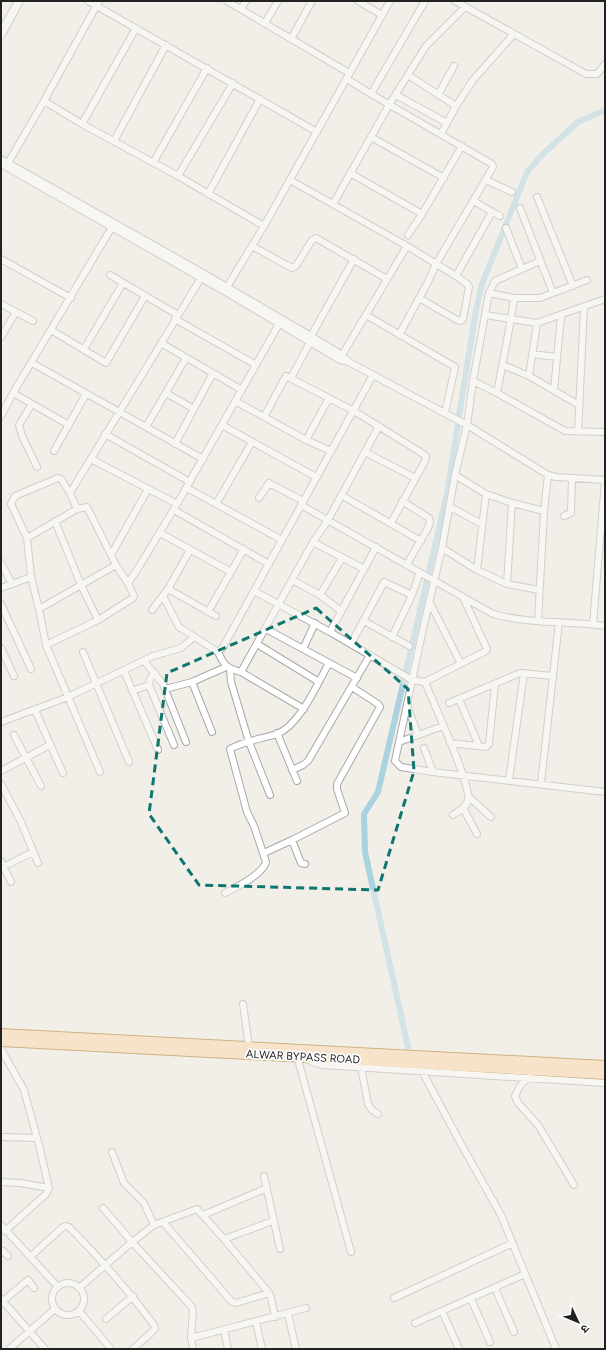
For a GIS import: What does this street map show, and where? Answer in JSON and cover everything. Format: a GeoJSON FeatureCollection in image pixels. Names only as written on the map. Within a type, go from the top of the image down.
{"type":"FeatureCollection","features":[{"type":"Feature","properties":{"kind":"main road","name":"ALWAR BYPASS ROAD"},"geometry":{"type":"LineString","coordinates":[[1,1043],[249,1047],[605,1066]]}},
{"type":"Feature","properties":{"kind":"main road","name":"ALWAR BYPASS ROAD"},"geometry":{"type":"LineString","coordinates":[[1,1043],[327,1058],[605,1074]]}},
{"type":"Feature","properties":{"kind":"street"},"geometry":{"type":"LineString","coordinates":[[1,34],[19,1]]}},
{"type":"Feature","properties":{"kind":"street"},"geometry":{"type":"LineString","coordinates":[[88,1],[97,3],[136,28],[317,132]]}},
{"type":"Feature","properties":{"kind":"street"},"geometry":{"type":"LineString","coordinates":[[227,1],[291,39],[348,76],[372,94],[462,146],[492,164],[494,167],[436,264],[399,335]]}},
{"type":"Feature","properties":{"kind":"street"},"geometry":{"type":"LineString","coordinates":[[241,9],[246,1]]}},
{"type":"Feature","properties":{"kind":"street"},"geometry":{"type":"LineString","coordinates":[[265,24],[278,1]]}},
{"type":"Feature","properties":{"kind":"street"},"geometry":{"type":"LineString","coordinates":[[291,39],[312,1]]}},
{"type":"Feature","properties":{"kind":"street"},"geometry":{"type":"LineString","coordinates":[[358,1],[382,15]]}},
{"type":"Feature","properties":{"kind":"street"},"geometry":{"type":"LineString","coordinates":[[228,287],[264,226],[390,1]]}},
{"type":"Feature","properties":{"kind":"street"},"geometry":{"type":"LineString","coordinates":[[372,94],[425,1]]}},
{"type":"Feature","properties":{"kind":"street"},"geometry":{"type":"LineString","coordinates":[[455,1],[586,74],[597,74],[605,64]]}},
{"type":"Feature","properties":{"kind":"street"},"geometry":{"type":"LineString","coordinates":[[8,163],[44,101],[97,3]]}},
{"type":"Feature","properties":{"kind":"street"},"geometry":{"type":"LineString","coordinates":[[333,204],[390,104],[426,46],[465,7]]}},
{"type":"Feature","properties":{"kind":"street"},"geometry":{"type":"LineString","coordinates":[[82,124],[136,28]]}},
{"type":"Feature","properties":{"kind":"street"},"geometry":{"type":"LineString","coordinates":[[440,134],[473,80],[514,34]]}},
{"type":"Feature","properties":{"kind":"street"},"geometry":{"type":"LineString","coordinates":[[114,141],[166,45]]}},
{"type":"Feature","properties":{"kind":"street"},"geometry":{"type":"LineString","coordinates":[[438,94],[454,66]]}},
{"type":"Feature","properties":{"kind":"street"},"geometry":{"type":"LineString","coordinates":[[153,163],[207,68]]}},
{"type":"Feature","properties":{"kind":"street"},"geometry":{"type":"LineString","coordinates":[[408,75],[456,106]]}},
{"type":"Feature","properties":{"kind":"street"},"geometry":{"type":"LineString","coordinates":[[178,176],[233,83]]}},
{"type":"Feature","properties":{"kind":"street"},"geometry":{"type":"LineString","coordinates":[[396,95],[447,123]]}},
{"type":"Feature","properties":{"kind":"street"},"geometry":{"type":"LineString","coordinates":[[208,194],[260,99]]}},
{"type":"Feature","properties":{"kind":"street"},"geometry":{"type":"LineString","coordinates":[[44,101],[82,124],[178,176],[264,226]]}},
{"type":"Feature","properties":{"kind":"street"},"geometry":{"type":"LineString","coordinates":[[371,137],[444,178]]}},
{"type":"Feature","properties":{"kind":"street"},"geometry":{"type":"LineString","coordinates":[[408,235],[444,178],[462,146]]}},
{"type":"Feature","properties":{"kind":"street"},"geometry":{"type":"LineString","coordinates":[[1,159],[228,287],[310,339],[340,360],[349,362],[467,425],[548,475],[605,481],[592,624]]}},
{"type":"Feature","properties":{"kind":"street"},"geometry":{"type":"LineString","coordinates":[[1,164],[279,324],[342,355],[349,362]]}},
{"type":"Feature","properties":{"kind":"street"},"geometry":{"type":"LineString","coordinates":[[350,173],[422,214]]}},
{"type":"Feature","properties":{"kind":"street"},"geometry":{"type":"LineString","coordinates":[[290,180],[407,246],[456,276],[469,287],[463,319],[461,321],[419,298]]}},
{"type":"Feature","properties":{"kind":"street"},"geometry":{"type":"LineString","coordinates":[[486,180],[512,192]]}},
{"type":"Feature","properties":{"kind":"street"},"geometry":{"type":"LineString","coordinates":[[537,197],[573,286]]}},
{"type":"Feature","properties":{"kind":"street"},"geometry":{"type":"LineString","coordinates":[[474,201],[500,216]]}},
{"type":"Feature","properties":{"kind":"street"},"geometry":{"type":"LineString","coordinates":[[520,208],[553,293]]}},
{"type":"Feature","properties":{"kind":"street"},"geometry":{"type":"LineString","coordinates":[[456,276],[492,212]]}},
{"type":"Feature","properties":{"kind":"street"},"geometry":{"type":"LineString","coordinates":[[1,414],[112,227]]}},
{"type":"Feature","properties":{"kind":"street"},"geometry":{"type":"LineString","coordinates":[[506,228],[522,269]]}},
{"type":"Feature","properties":{"kind":"street"},"geometry":{"type":"LineString","coordinates":[[252,246],[292,268],[296,266],[314,238],[387,279]]}},
{"type":"Feature","properties":{"kind":"street"},"geometry":{"type":"LineString","coordinates":[[342,355],[407,246]]}},
{"type":"Feature","properties":{"kind":"street"},"geometry":{"type":"LineString","coordinates":[[1,259],[71,298]]}},
{"type":"Feature","properties":{"kind":"street"},"geometry":{"type":"LineString","coordinates":[[291,378],[310,339],[354,260]]}},
{"type":"Feature","properties":{"kind":"street"},"geometry":{"type":"LineString","coordinates":[[540,261],[495,281],[489,293],[473,381],[467,425],[455,475],[442,548],[432,578],[430,601],[409,678],[406,704],[395,761],[401,767],[433,772],[542,783],[605,792]]}},
{"type":"Feature","properties":{"kind":"street"},"geometry":{"type":"LineString","coordinates":[[110,275],[256,365]]}},
{"type":"Feature","properties":{"kind":"street"},"geometry":{"type":"LineString","coordinates":[[70,493],[200,278]]}},
{"type":"Feature","properties":{"kind":"street"},"geometry":{"type":"LineString","coordinates":[[489,293],[514,298],[540,298],[587,280]]}},
{"type":"Feature","properties":{"kind":"street"},"geometry":{"type":"LineString","coordinates":[[84,350],[123,283]]}},
{"type":"Feature","properties":{"kind":"street"},"geometry":{"type":"LineString","coordinates":[[51,330],[106,363],[145,296]]}},
{"type":"Feature","properties":{"kind":"street"},"geometry":{"type":"LineString","coordinates":[[497,393],[512,319],[514,298]]}},
{"type":"Feature","properties":{"kind":"street"},"geometry":{"type":"LineString","coordinates":[[485,315],[537,323],[605,299]]}},
{"type":"Feature","properties":{"kind":"street"},"geometry":{"type":"LineString","coordinates":[[1,304],[33,321]]}},
{"type":"Feature","properties":{"kind":"street"},"geometry":{"type":"LineString","coordinates":[[578,432],[584,307]]}},
{"type":"Feature","properties":{"kind":"street"},"geometry":{"type":"LineString","coordinates":[[1,337],[16,312]]}},
{"type":"Feature","properties":{"kind":"street"},"geometry":{"type":"LineString","coordinates":[[366,315],[455,367],[445,413]]}},
{"type":"Feature","properties":{"kind":"street"},"geometry":{"type":"LineString","coordinates":[[554,390],[560,316]]}},
{"type":"Feature","properties":{"kind":"street"},"geometry":{"type":"LineString","coordinates":[[529,376],[537,323]]}},
{"type":"Feature","properties":{"kind":"street"},"geometry":{"type":"LineString","coordinates":[[128,583],[176,507],[279,324]]}},
{"type":"Feature","properties":{"kind":"street"},"geometry":{"type":"LineString","coordinates":[[161,343],[242,390]]}},
{"type":"Feature","properties":{"kind":"street"},"geometry":{"type":"LineString","coordinates":[[532,354],[557,357]]}},
{"type":"Feature","properties":{"kind":"street"},"geometry":{"type":"LineString","coordinates":[[146,427],[186,358]]}},
{"type":"Feature","properties":{"kind":"street"},"geometry":{"type":"LineString","coordinates":[[32,363],[203,459]]}},
{"type":"Feature","properties":{"kind":"street"},"geometry":{"type":"LineString","coordinates":[[503,365],[529,376],[579,405]]}},
{"type":"Feature","properties":{"kind":"street"},"geometry":{"type":"LineString","coordinates":[[175,444],[213,373]]}},
{"type":"Feature","properties":{"kind":"street"},"geometry":{"type":"LineString","coordinates":[[218,652],[223,647],[373,375]]}},
{"type":"Feature","properties":{"kind":"street"},"geometry":{"type":"LineString","coordinates":[[264,417],[286,376],[354,411],[425,455],[424,462],[391,522]]}},
{"type":"Feature","properties":{"kind":"street"},"geometry":{"type":"LineString","coordinates":[[473,381],[565,431],[605,432]]}},
{"type":"Feature","properties":{"kind":"street"},"geometry":{"type":"LineString","coordinates":[[13,393],[69,425]]}},
{"type":"Feature","properties":{"kind":"street"},"geometry":{"type":"LineString","coordinates":[[166,393],[194,409]]}},
{"type":"Feature","properties":{"kind":"street"},"geometry":{"type":"LineString","coordinates":[[54,451],[86,394]]}},
{"type":"Feature","properties":{"kind":"street"},"geometry":{"type":"LineString","coordinates":[[306,440],[329,398]]}},
{"type":"Feature","properties":{"kind":"street"},"geometry":{"type":"LineString","coordinates":[[235,401],[306,440],[331,451]]}},
{"type":"Feature","properties":{"kind":"street"},"geometry":{"type":"LineString","coordinates":[[32,404],[19,425],[22,436],[37,467]]}},
{"type":"Feature","properties":{"kind":"street"},"geometry":{"type":"LineString","coordinates":[[222,425],[316,477]]}},
{"type":"Feature","properties":{"kind":"street"},"geometry":{"type":"LineString","coordinates":[[241,672],[313,542],[328,520],[379,426]]}},
{"type":"Feature","properties":{"kind":"street"},"geometry":{"type":"LineString","coordinates":[[105,434],[216,504],[282,540]]}},
{"type":"Feature","properties":{"kind":"street"},"geometry":{"type":"LineString","coordinates":[[216,504],[252,442]]}},
{"type":"Feature","properties":{"kind":"street"},"geometry":{"type":"LineString","coordinates":[[365,452],[415,478]]}},
{"type":"Feature","properties":{"kind":"street"},"geometry":{"type":"LineString","coordinates":[[91,458],[148,489],[269,564]]}},
{"type":"Feature","properties":{"kind":"street"},"geometry":{"type":"LineString","coordinates":[[455,475],[486,494],[512,503],[544,511]]}},
{"type":"Feature","properties":{"kind":"street"},"geometry":{"type":"LineString","coordinates":[[538,621],[544,511],[548,475]]}},
{"type":"Feature","properties":{"kind":"street"},"geometry":{"type":"LineString","coordinates":[[77,508],[70,493],[58,478],[15,496],[12,504],[27,538],[31,576],[46,645],[100,772]]}},
{"type":"Feature","properties":{"kind":"street"},"geometry":{"type":"LineString","coordinates":[[564,516],[571,513],[572,478]]}},
{"type":"Feature","properties":{"kind":"street"},"geometry":{"type":"LineString","coordinates":[[259,498],[269,483],[328,520],[493,614],[538,621],[605,626]]}},
{"type":"Feature","properties":{"kind":"street"},"geometry":{"type":"LineString","coordinates":[[111,555],[148,489]]}},
{"type":"Feature","properties":{"kind":"street"},"geometry":{"type":"LineString","coordinates":[[477,570],[486,494]]}},
{"type":"Feature","properties":{"kind":"street"},"geometry":{"type":"LineString","coordinates":[[342,495],[391,522],[421,541]]}},
{"type":"Feature","properties":{"kind":"street"},"geometry":{"type":"LineString","coordinates":[[402,501],[429,518],[430,522],[421,541],[407,564]]}},
{"type":"Feature","properties":{"kind":"street"},"geometry":{"type":"LineString","coordinates":[[508,584],[512,503]]}},
{"type":"Feature","properties":{"kind":"street"},"geometry":{"type":"LineString","coordinates":[[27,538],[77,508],[87,507],[116,565],[128,583],[134,596],[98,620],[46,645]]}},
{"type":"Feature","properties":{"kind":"street"},"geometry":{"type":"LineString","coordinates":[[450,507],[482,524]]}},
{"type":"Feature","properties":{"kind":"street"},"geometry":{"type":"LineString","coordinates":[[55,521],[81,585],[98,620]]}},
{"type":"Feature","properties":{"kind":"street"},"geometry":{"type":"LineString","coordinates":[[160,533],[231,572]]}},
{"type":"Feature","properties":{"kind":"street"},"geometry":{"type":"LineString","coordinates":[[313,542],[364,569]]}},
{"type":"Feature","properties":{"kind":"street"},"geometry":{"type":"LineString","coordinates":[[330,632],[376,547]]}},
{"type":"Feature","properties":{"kind":"street"},"geometry":{"type":"LineString","coordinates":[[442,548],[477,570],[508,584],[539,590]]}},
{"type":"Feature","properties":{"kind":"street"},"geometry":{"type":"LineString","coordinates":[[208,612],[244,549]]}},
{"type":"Feature","properties":{"kind":"street"},"geometry":{"type":"LineString","coordinates":[[152,610],[168,589],[190,550]]}},
{"type":"Feature","properties":{"kind":"street"},"geometry":{"type":"LineString","coordinates":[[320,595],[342,558]]}},
{"type":"Feature","properties":{"kind":"street"},"geometry":{"type":"LineString","coordinates":[[1,563],[12,584]]}},
{"type":"Feature","properties":{"kind":"street"},"geometry":{"type":"LineString","coordinates":[[39,610],[116,565]]}},
{"type":"Feature","properties":{"kind":"street"},"geometry":{"type":"LineString","coordinates":[[392,637],[421,572]]}},
{"type":"Feature","properties":{"kind":"street"},"geometry":{"type":"LineString","coordinates":[[1,588],[31,576]]}},
{"type":"Feature","properties":{"kind":"street"},"geometry":{"type":"LineString","coordinates":[[292,580],[320,595],[341,611]]}},
{"type":"Feature","properties":{"kind":"street"},"geometry":{"type":"LineString","coordinates":[[351,644],[384,582],[412,595]]}},
{"type":"Feature","properties":{"kind":"street"},"geometry":{"type":"LineString","coordinates":[[168,589],[216,616]]}},
{"type":"Feature","properties":{"kind":"street"},"geometry":{"type":"LineString","coordinates":[[254,591],[330,632],[409,678],[424,682],[486,651],[487,649],[463,597]]}},
{"type":"Feature","properties":{"kind":"street"},"geometry":{"type":"LineString","coordinates":[[163,596],[179,627],[218,652],[228,668],[248,742],[270,794]]}},
{"type":"Feature","properties":{"kind":"street"},"geometry":{"type":"LineString","coordinates":[[430,601],[461,664]]}},
{"type":"Feature","properties":{"kind":"street"},"geometry":{"type":"LineString","coordinates":[[1,604],[31,669]]}},
{"type":"Feature","properties":{"kind":"street"},"geometry":{"type":"LineString","coordinates":[[364,621],[409,646]]}},
{"type":"Feature","properties":{"kind":"street"},"geometry":{"type":"LineString","coordinates":[[542,783],[559,622]]}},
{"type":"Feature","properties":{"kind":"street"},"geometry":{"type":"LineString","coordinates":[[303,649],[315,624]]}},
{"type":"Feature","properties":{"kind":"street"},"geometry":{"type":"LineString","coordinates":[[266,629],[357,678]]}},
{"type":"Feature","properties":{"kind":"street"},"geometry":{"type":"LineString","coordinates":[[1,722],[68,697],[153,656],[181,648],[194,637]]}},
{"type":"Feature","properties":{"kind":"street"},"geometry":{"type":"LineString","coordinates":[[257,644],[319,682]]}},
{"type":"Feature","properties":{"kind":"street"},"geometry":{"type":"LineString","coordinates":[[1,648],[14,676]]}},
{"type":"Feature","properties":{"kind":"street"},"geometry":{"type":"LineString","coordinates":[[83,652],[129,762]]}},
{"type":"Feature","properties":{"kind":"street"},"geometry":{"type":"LineString","coordinates":[[292,770],[308,761],[370,655]]}},
{"type":"Feature","properties":{"kind":"street"},"geometry":{"type":"LineString","coordinates":[[144,661],[164,684],[186,742]]}},
{"type":"Feature","properties":{"kind":"street"},"geometry":{"type":"LineString","coordinates":[[225,894],[250,880],[266,862],[264,853],[249,816],[230,751],[232,748],[248,742],[277,734],[290,726],[304,708],[329,663]]}},
{"type":"Feature","properties":{"kind":"street"},"geometry":{"type":"LineString","coordinates":[[165,689],[192,682],[228,668],[241,672],[304,708]]}},
{"type":"Feature","properties":{"kind":"street"},"geometry":{"type":"LineString","coordinates":[[124,671],[158,750]]}},
{"type":"Feature","properties":{"kind":"street"},"geometry":{"type":"LineString","coordinates":[[155,673],[150,679],[149,685],[174,745]]}},
{"type":"Feature","properties":{"kind":"street"},"geometry":{"type":"LineString","coordinates":[[449,703],[517,674],[524,673],[553,676]]}},
{"type":"Feature","properties":{"kind":"street"},"geometry":{"type":"LineString","coordinates":[[509,780],[524,673]]}},
{"type":"Feature","properties":{"kind":"street"},"geometry":{"type":"LineString","coordinates":[[192,682],[212,732]]}},
{"type":"Feature","properties":{"kind":"street"},"geometry":{"type":"LineString","coordinates":[[424,682],[463,774],[469,797],[491,817]]}},
{"type":"Feature","properties":{"kind":"street"},"geometry":{"type":"LineString","coordinates":[[450,743],[486,747],[490,744],[495,684]]}},
{"type":"Feature","properties":{"kind":"street"},"geometry":{"type":"LineString","coordinates":[[132,691],[149,685]]}},
{"type":"Feature","properties":{"kind":"street"},"geometry":{"type":"LineString","coordinates":[[264,853],[345,812],[336,789],[337,784],[380,707],[352,686]]}},
{"type":"Feature","properties":{"kind":"street"},"geometry":{"type":"LineString","coordinates":[[458,699],[479,746]]}},
{"type":"Feature","properties":{"kind":"street"},"geometry":{"type":"LineString","coordinates":[[406,704],[418,735]]}},
{"type":"Feature","properties":{"kind":"street"},"geometry":{"type":"LineString","coordinates":[[35,710],[63,773]]}},
{"type":"Feature","properties":{"kind":"street"},"geometry":{"type":"LineString","coordinates":[[399,742],[443,726]]}},
{"type":"Feature","properties":{"kind":"street"},"geometry":{"type":"LineString","coordinates":[[277,734],[297,782]]}},
{"type":"Feature","properties":{"kind":"street"},"geometry":{"type":"LineString","coordinates":[[14,735],[41,786]]}},
{"type":"Feature","properties":{"kind":"street"},"geometry":{"type":"LineString","coordinates":[[1,771],[50,745]]}},
{"type":"Feature","properties":{"kind":"street"},"geometry":{"type":"LineString","coordinates":[[424,748],[433,772]]}},
{"type":"Feature","properties":{"kind":"street"},"geometry":{"type":"LineString","coordinates":[[1,784],[21,822],[38,863]]}},
{"type":"Feature","properties":{"kind":"street"},"geometry":{"type":"LineString","coordinates":[[453,815],[463,808],[469,797]]}},
{"type":"Feature","properties":{"kind":"street"},"geometry":{"type":"LineString","coordinates":[[463,808],[477,834]]}},
{"type":"Feature","properties":{"kind":"street"},"geometry":{"type":"LineString","coordinates":[[292,840],[301,863],[305,864]]}},
{"type":"Feature","properties":{"kind":"street"},"geometry":{"type":"LineString","coordinates":[[11,882],[2,865],[33,852]]}},
{"type":"Feature","properties":{"kind":"street"},"geometry":{"type":"LineString","coordinates":[[243,1004],[249,1047]]}},
{"type":"Feature","properties":{"kind":"street"},"geometry":{"type":"LineString","coordinates":[[1,1043],[24,1090],[38,1138],[49,1188],[46,1194],[5,1231]]}},
{"type":"Feature","properties":{"kind":"street"},"geometry":{"type":"LineString","coordinates":[[301,1057],[312,1062],[323,1064],[605,1083]]}},
{"type":"Feature","properties":{"kind":"street"},"geometry":{"type":"LineString","coordinates":[[301,1057],[351,1252]]}},
{"type":"Feature","properties":{"kind":"street"},"geometry":{"type":"LineString","coordinates":[[361,1067],[368,1104],[372,1110],[378,1114]]}},
{"type":"Feature","properties":{"kind":"street"},"geometry":{"type":"LineString","coordinates":[[422,1071],[501,1215],[556,1349]]}},
{"type":"Feature","properties":{"kind":"street"},"geometry":{"type":"LineString","coordinates":[[529,1077],[520,1086],[515,1096],[518,1103],[538,1125],[574,1185]]}},
{"type":"Feature","properties":{"kind":"street"},"geometry":{"type":"LineString","coordinates":[[1,1137],[38,1138]]}},
{"type":"Feature","properties":{"kind":"street"},"geometry":{"type":"LineString","coordinates":[[112,1152],[124,1183],[146,1206],[154,1225]]}},
{"type":"Feature","properties":{"kind":"street"},"geometry":{"type":"LineString","coordinates":[[264,1176],[280,1249]]}},
{"type":"Feature","properties":{"kind":"street"},"geometry":{"type":"LineString","coordinates":[[1,1182],[20,1183],[49,1188]]}},
{"type":"Feature","properties":{"kind":"street"},"geometry":{"type":"LineString","coordinates":[[203,1215],[267,1188]]}},
{"type":"Feature","properties":{"kind":"street"},"geometry":{"type":"LineString","coordinates":[[103,1208],[192,1307],[191,1338],[193,1349]]}},
{"type":"Feature","properties":{"kind":"street"},"geometry":{"type":"LineString","coordinates":[[79,1288],[154,1225],[197,1209],[269,1293],[275,1317]]}},
{"type":"Feature","properties":{"kind":"street"},"geometry":{"type":"LineString","coordinates":[[163,1222],[232,1302],[236,1303],[269,1293]]}},
{"type":"Feature","properties":{"kind":"street"},"geometry":{"type":"LineString","coordinates":[[224,1239],[274,1222]]}},
{"type":"Feature","properties":{"kind":"street"},"geometry":{"type":"LineString","coordinates":[[1,1225],[58,1287]]}},
{"type":"Feature","properties":{"kind":"street"},"geometry":{"type":"LineString","coordinates":[[30,1257],[66,1226],[69,1226],[133,1296],[155,1328],[133,1349]]}},
{"type":"Feature","properties":{"kind":"street"},"geometry":{"type":"LineString","coordinates":[[394,1298],[513,1243]]}},
{"type":"Feature","properties":{"kind":"street"},"geometry":{"type":"LineString","coordinates":[[1,1253],[3,1251],[8,1256]]}},
{"type":"Feature","properties":{"kind":"street"},"geometry":{"type":"LineString","coordinates":[[415,1322],[526,1274]]}},
{"type":"Feature","properties":{"kind":"street"},"geometry":{"type":"LineString","coordinates":[[34,1288],[28,1280],[2,1300],[45,1349]]}},
{"type":"Feature","properties":{"kind":"street"},"geometry":{"type":"LineString","coordinates":[[62,1284],[68,1284],[79,1288],[84,1300],[79,1311],[67,1315],[61,1314],[55,1309],[52,1299],[53,1293],[58,1287],[62,1284]]}},
{"type":"Feature","properties":{"kind":"street"},"geometry":{"type":"LineString","coordinates":[[495,1288],[514,1332]]}},
{"type":"Feature","properties":{"kind":"street"},"geometry":{"type":"LineString","coordinates":[[106,1319],[133,1296]]}},
{"type":"Feature","properties":{"kind":"street"},"geometry":{"type":"LineString","coordinates":[[471,1299],[490,1342]]}},
{"type":"Feature","properties":{"kind":"street"},"geometry":{"type":"LineString","coordinates":[[191,1338],[288,1314],[306,1308]]}},
{"type":"Feature","properties":{"kind":"street"},"geometry":{"type":"LineString","coordinates":[[10,1349],[55,1309]]}},
{"type":"Feature","properties":{"kind":"street"},"geometry":{"type":"LineString","coordinates":[[79,1311],[111,1349]]}},
{"type":"Feature","properties":{"kind":"street"},"geometry":{"type":"LineString","coordinates":[[442,1311],[459,1349]]}},
{"type":"Feature","properties":{"kind":"street"},"geometry":{"type":"LineString","coordinates":[[288,1314],[296,1349]]}},
{"type":"Feature","properties":{"kind":"street"},"geometry":{"type":"LineString","coordinates":[[256,1322],[262,1349]]}},
{"type":"Feature","properties":{"kind":"street"},"geometry":{"type":"LineString","coordinates":[[224,1330],[228,1349]]}},
{"type":"Feature","properties":{"kind":"highlighted area"},"geometry":{"type":"Polygon","coordinates":[[[316,608],[408,689],[414,771],[378,890],[199,885],[149,814],[167,673],[316,608]]]}},
{"type":"Feature","properties":{"kind":"waterway"},"geometry":{"type":"LineString","coordinates":[[459,416],[476,310],[482,284],[527,172],[544,153],[578,122],[605,110]]}},
{"type":"Feature","properties":{"kind":"waterway"},"geometry":{"type":"LineString","coordinates":[[408,1047],[365,852],[364,814],[378,792],[447,494],[458,424]]}}]}
